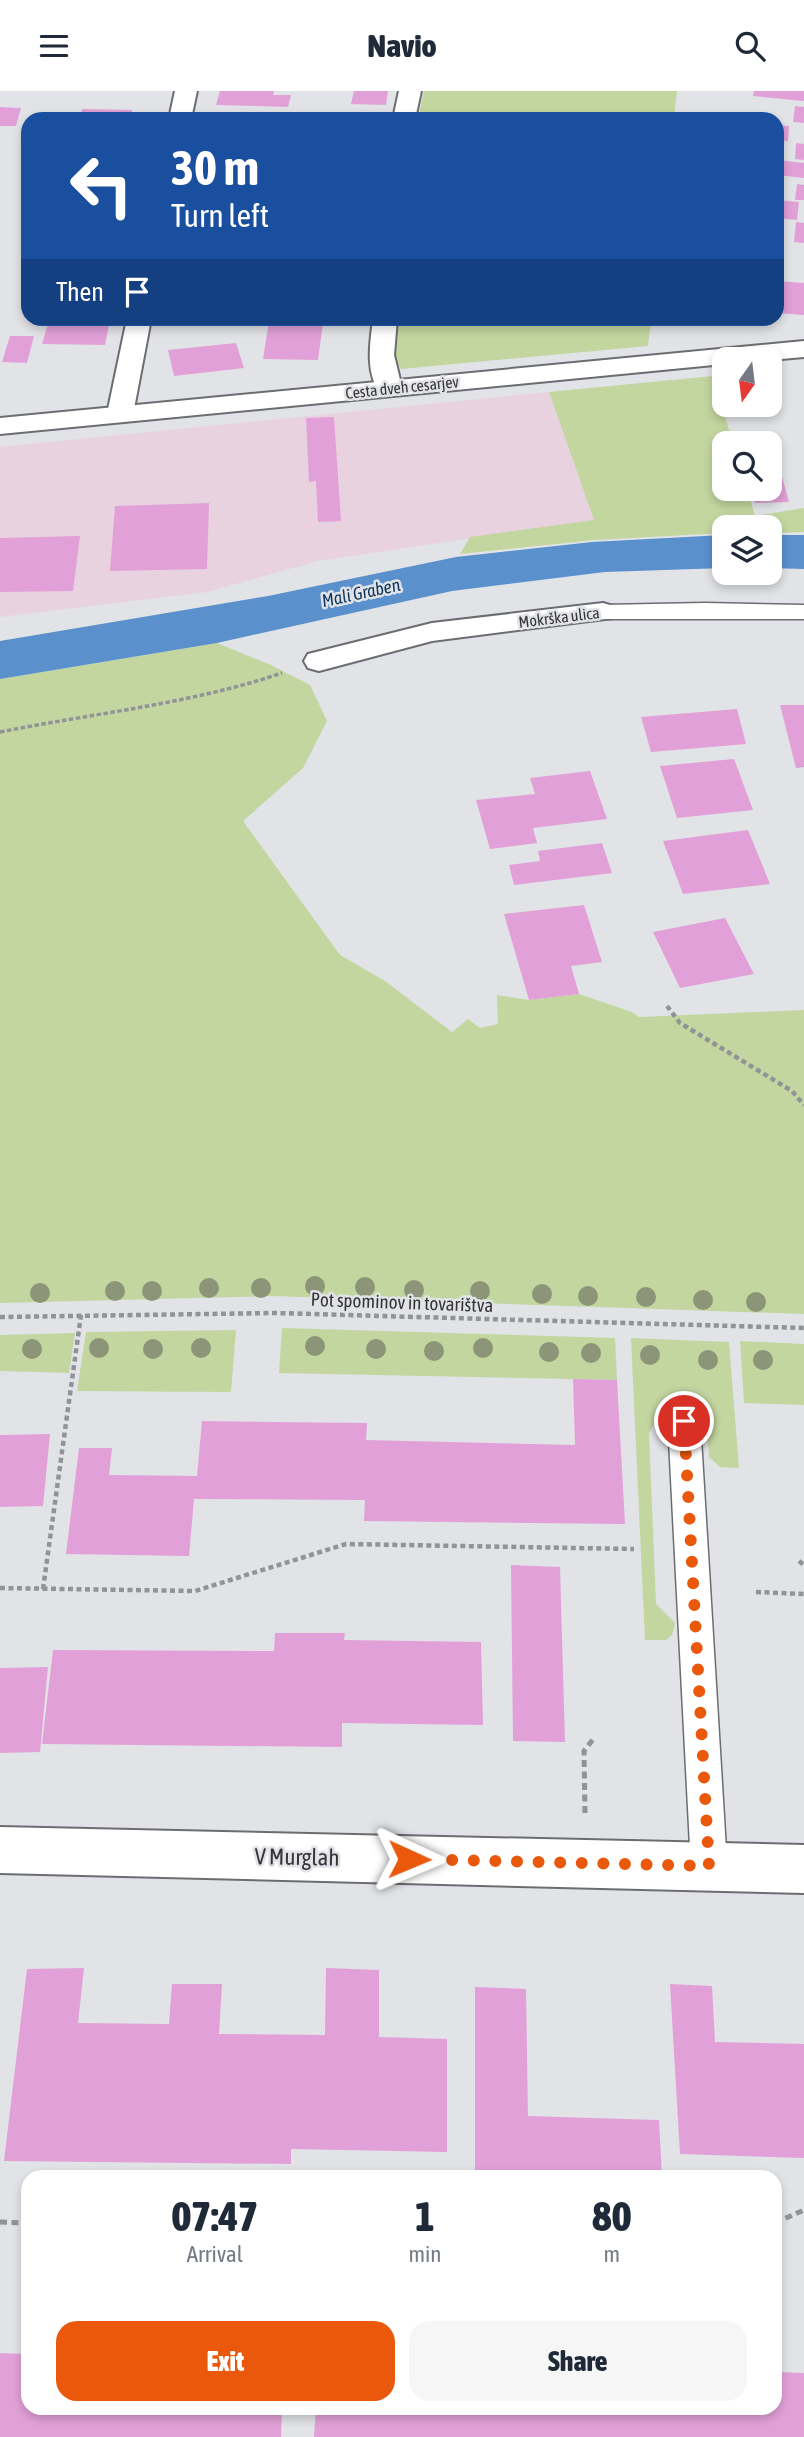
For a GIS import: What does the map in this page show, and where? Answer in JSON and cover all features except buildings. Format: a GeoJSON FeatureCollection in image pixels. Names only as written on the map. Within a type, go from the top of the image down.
{"type":"FeatureCollection","features":[{"type":"Feature","properties":{"kind":"street"},"geometry":{"type":"LineString","coordinates":[[182,112],[186,91]]}},
{"type":"Feature","properties":{"kind":"street"},"geometry":{"type":"LineString","coordinates":[[406,112],[410,91]]}},
{"type":"Feature","properties":{"kind":"street"},"geometry":{"type":"LineString","coordinates":[[120,414],[138,326]]}},
{"type":"Feature","properties":{"kind":"street"},"geometry":{"type":"LineString","coordinates":[[384,326],[381,355],[389,388]]}},
{"type":"Feature","properties":{"kind":"street","name":"Cesta dveh cesarjev"},"geometry":{"type":"LineString","coordinates":[[0,426],[804,348]]}},
{"type":"Feature","properties":{"kind":"street","name":"Mokrška ulica"},"geometry":{"type":"LineString","coordinates":[[319,661],[432,632],[603,612]]}},
{"type":"Feature","properties":{"kind":"street","name":"V Murglah"},"geometry":{"type":"LineString","coordinates":[[0,1850],[804,1869]]}},
{"type":"Feature","properties":{"kind":"lane","name":"Mokrška ulica"},"geometry":{"type":"LineString","coordinates":[[603,612],[804,612]]}},
{"type":"Feature","properties":{"kind":"lane"},"geometry":{"type":"LineString","coordinates":[[684,1421],[709,1866]]}},
{"type":"Feature","properties":{"kind":"path"},"geometry":{"type":"LineString","coordinates":[[0,732],[59,720],[90,718],[238,688],[319,661]]}},
{"type":"Feature","properties":{"kind":"path"},"geometry":{"type":"LineString","coordinates":[[667,1006],[680,1023],[792,1091],[804,1105]]}},
{"type":"Feature","properties":{"kind":"path","name":"Pot spominov in tovarištva"},"geometry":{"type":"LineString","coordinates":[[0,1317],[276,1313],[804,1328]]}},
{"type":"Feature","properties":{"kind":"path"},"geometry":{"type":"LineString","coordinates":[[43,1589],[81,1315]]}},
{"type":"Feature","properties":{"kind":"path"},"geometry":{"type":"LineString","coordinates":[[0,1588],[195,1591],[346,1544],[634,1549]]}},
{"type":"Feature","properties":{"kind":"path"},"geometry":{"type":"LineString","coordinates":[[756,1592],[804,1594]]}},
{"type":"Feature","properties":{"kind":"path"},"geometry":{"type":"LineString","coordinates":[[585,1817],[583,1751],[594,1738]]}},
{"type":"Feature","properties":{"kind":"path"},"geometry":{"type":"LineString","coordinates":[[782,2220],[804,2210]]}},
{"type":"Feature","properties":{"kind":"path"},"geometry":{"type":"LineString","coordinates":[[0,2222],[21,2223]]}},
{"type":"Feature","properties":{"kind":"shaded area"},"geometry":{"type":"Polygon","coordinates":[[[549,392],[594,520],[318,561],[207,592],[0,617],[0,447],[549,392]]]}},
{"type":"Feature","properties":{"kind":"green space"},"geometry":{"type":"Polygon","coordinates":[[[424,91],[677,91],[675,112],[420,112],[424,91]]]}},
{"type":"Feature","properties":{"kind":"green space"},"geometry":{"type":"Polygon","coordinates":[[[396,326],[650,326],[648,346],[401,369],[395,351],[396,326]]]}},
{"type":"Feature","properties":{"kind":"green space"},"geometry":{"type":"Polygon","coordinates":[[[712,376],[712,417],[725,417],[729,431],[712,431],[712,501],[751,501],[755,515],[712,515],[712,534],[595,540],[460,554],[470,537],[594,520],[549,392],[712,376]]]}},
{"type":"Feature","properties":{"kind":"green space"},"geometry":{"type":"Polygon","coordinates":[[[804,508],[804,532],[782,533],[782,515],[761,515],[804,508]]]}},
{"type":"Feature","properties":{"kind":"green space"},"geometry":{"type":"Polygon","coordinates":[[[217,643],[271,665],[310,685],[327,721],[303,768],[243,821],[340,955],[385,981],[452,1032],[468,1019],[480,1028],[498,1024],[497,995],[529,1000],[579,994],[632,1012],[639,1017],[804,1010],[804,1314],[271,1296],[0,1303],[0,679],[217,643]]]}},
{"type":"Feature","properties":{"kind":"green space"},"geometry":{"type":"Polygon","coordinates":[[[282,1328],[615,1338],[617,1380],[279,1373],[282,1328]]]}},
{"type":"Feature","properties":{"kind":"green space"},"geometry":{"type":"Polygon","coordinates":[[[236,1330],[231,1392],[77,1391],[86,1332],[236,1330]]]}},
{"type":"Feature","properties":{"kind":"green space"},"geometry":{"type":"Polygon","coordinates":[[[75,1333],[69,1373],[0,1371],[0,1335],[75,1333]]]}},
{"type":"Feature","properties":{"kind":"green space"},"geometry":{"type":"Polygon","coordinates":[[[631,1338],[729,1342],[739,1468],[720,1467],[709,1457],[705,1403],[664,1401],[663,1410],[649,1433],[656,1604],[675,1623],[672,1635],[666,1640],[645,1640],[631,1338]]]}},
{"type":"Feature","properties":{"kind":"green space"},"geometry":{"type":"Polygon","coordinates":[[[740,1341],[804,1344],[804,1405],[744,1403],[740,1341]]]}},
{"type":"Feature","properties":{"kind":"water"},"geometry":{"type":"Polygon","coordinates":[[[782,535],[804,535],[804,569],[782,568],[782,535]]]}},
{"type":"Feature","properties":{"kind":"water","name":"Mali Graben"},"geometry":{"type":"Polygon","coordinates":[[[712,536],[712,568],[605,572],[452,591],[217,643],[0,679],[0,641],[268,596],[456,557],[592,542],[712,536]]]}},
{"type":"Feature","properties":{"kind":"route"},"geometry":{"type":"LineString","coordinates":[[409,1859],[709,1866],[684,1421]]}}]}
